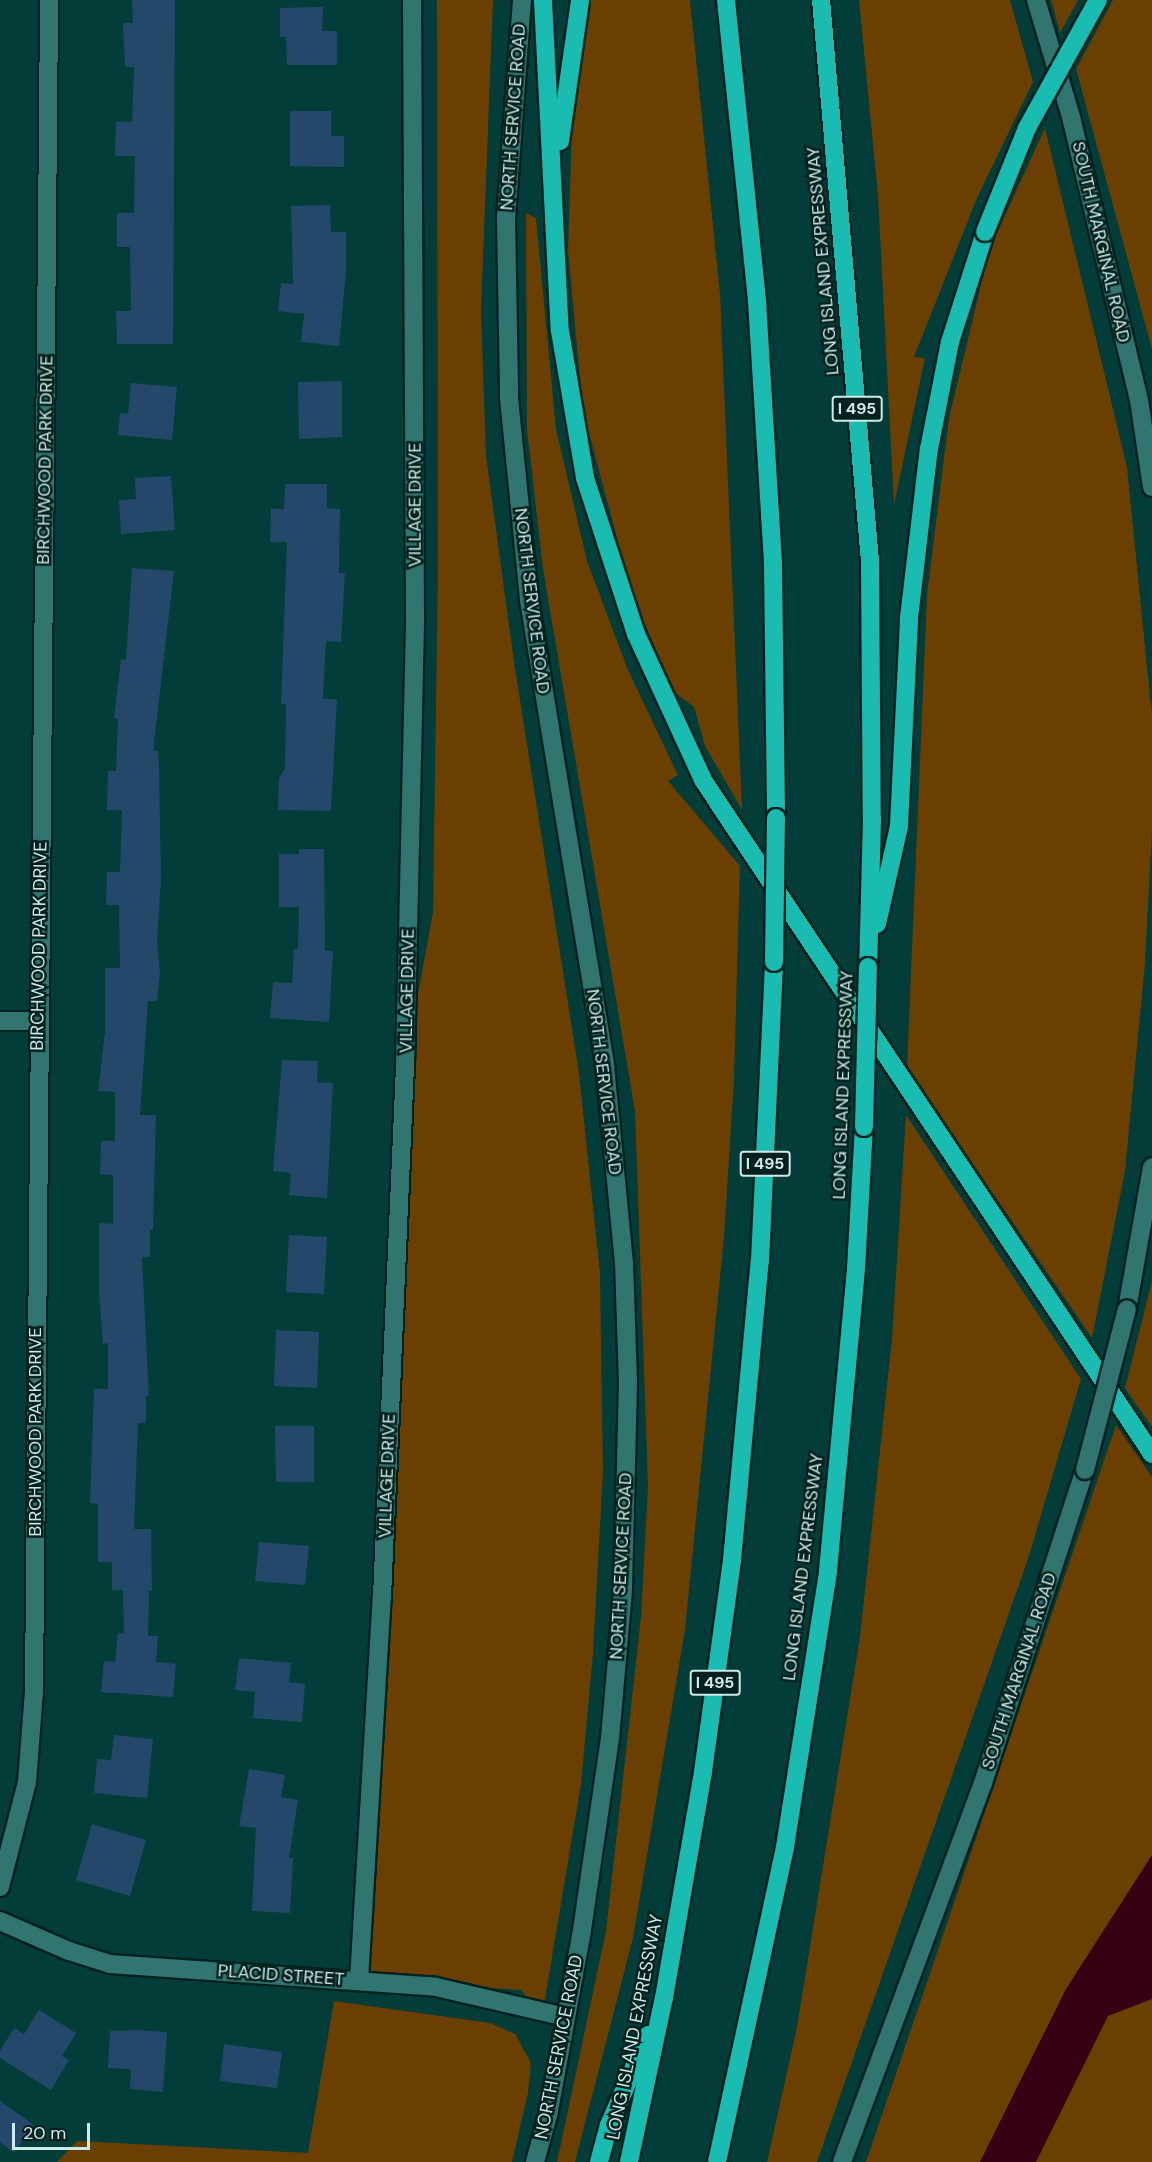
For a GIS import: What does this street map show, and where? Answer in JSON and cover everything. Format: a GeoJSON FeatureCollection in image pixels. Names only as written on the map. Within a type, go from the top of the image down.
{"type":"FeatureCollection","features":[{"type":"Feature","properties":{"kind":"highway"},"geometry":{"type":"LineString","coordinates":[[543,0],[554,178],[560,332],[585,478],[636,634],[703,780],[1152,1454]]}},
{"type":"Feature","properties":{"kind":"highway"},"geometry":{"type":"LineString","coordinates":[[554,178],[580,0]]}},
{"type":"Feature","properties":{"kind":"highway","name":"LONG ISLAND EXPRESSWAY"},"geometry":{"type":"LineString","coordinates":[[629,2162],[664,1998],[703,1772],[732,1560],[760,1261],[774,962],[776,818],[773,565],[761,370],[726,0]]}},
{"type":"Feature","properties":{"kind":"highway","name":"LONG ISLAND EXPRESSWAY"},"geometry":{"type":"LineString","coordinates":[[717,2162],[785,1847],[828,1570],[856,1269],[864,1127],[872,819],[870,561],[821,0]]}},
{"type":"Feature","properties":{"kind":"highway"},"geometry":{"type":"LineString","coordinates":[[868,967],[899,826],[909,618],[929,449],[950,342],[985,232],[1027,128],[1098,0]]}},
{"type":"Feature","properties":{"kind":"highway"},"geometry":{"type":"LineString","coordinates":[[599,2162],[609,2125],[664,1998]]}},
{"type":"Feature","properties":{"kind":"street","name":"BIRCHWOOD PARK DRIVE"},"geometry":{"type":"LineString","coordinates":[[0,1887],[27,1782],[34,1692],[38,1021],[49,0]]}},
{"type":"Feature","properties":{"kind":"street","name":"VILLAGE DRIVE"},"geometry":{"type":"LineString","coordinates":[[359,1980],[382,1597],[405,1065],[415,615],[412,0]]}},
{"type":"Feature","properties":{"kind":"street","name":"NORTH SERVICE ROAD"},"geometry":{"type":"LineString","coordinates":[[522,0],[506,218],[509,398],[529,600],[605,1066],[624,1262],[628,1382],[623,1590],[610,1738],[566,2017],[535,2162]]}},
{"type":"Feature","properties":{"kind":"street","name":"SOUTH MARGINAL ROAD"},"geometry":{"type":"LineString","coordinates":[[1036,0],[1071,117],[1136,389],[1152,487]]}},
{"type":"Feature","properties":{"kind":"street"},"geometry":{"type":"LineString","coordinates":[[0,1021],[38,1021]]}},
{"type":"Feature","properties":{"kind":"street","name":"SOUTH MARGINAL ROAD"},"geometry":{"type":"LineString","coordinates":[[842,2162],[983,1784],[1084,1470],[1127,1309],[1152,1167]]}},
{"type":"Feature","properties":{"kind":"street","name":"PLACID STREET"},"geometry":{"type":"LineString","coordinates":[[0,1921],[69,1951],[110,1964],[436,1987],[566,2017]]}},
{"type":"Feature","properties":{"kind":"shaded area"},"geometry":{"type":"Polygon","coordinates":[[[437,0],[493,0],[481,310],[486,456],[514,662],[579,1073],[600,1273],[603,1472],[593,1654],[581,1784],[542,2017],[521,1990],[359,1980],[405,1065],[433,912],[438,565],[437,0]]]}},
{"type":"Feature","properties":{"kind":"shaded area"},"geometry":{"type":"Polygon","coordinates":[[[590,0],[690,0],[720,294],[742,810],[705,746],[694,707],[670,689],[628,579],[583,411],[568,251],[572,127],[590,0]]]}},
{"type":"Feature","properties":{"kind":"shaded area"},"geometry":{"type":"Polygon","coordinates":[[[859,0],[1010,0],[1033,82],[977,198],[914,357],[925,358],[894,505],[878,195],[859,0]]]}},
{"type":"Feature","properties":{"kind":"shaded area"},"geometry":{"type":"Polygon","coordinates":[[[1051,0],[1078,0],[1060,33],[1051,0]]]}},
{"type":"Feature","properties":{"kind":"shaded area"},"geometry":{"type":"Polygon","coordinates":[[[1113,0],[1152,0],[1152,349],[1076,69],[1113,0]]]}},
{"type":"Feature","properties":{"kind":"shaded area"},"geometry":{"type":"Polygon","coordinates":[[[1045,128],[1127,467],[1152,716],[1152,830],[1145,964],[1125,1171],[1092,1338],[907,1068],[927,595],[949,418],[990,248],[1045,128]]]}},
{"type":"Feature","properties":{"kind":"shaded area"},"geometry":{"type":"Polygon","coordinates":[[[526,213],[536,218],[556,429],[587,561],[628,670],[678,775],[668,781],[740,866],[734,1079],[724,1237],[685,1630],[633,1938],[575,2162],[557,2162],[606,1931],[641,1617],[648,1486],[635,1111],[543,569],[527,429],[526,213]]]}},
{"type":"Feature","properties":{"kind":"shaded area"},"geometry":{"type":"Polygon","coordinates":[[[906,1115],[1081,1379],[1029,1556],[817,2162],[767,2162],[797,2027],[860,1637],[892,1339],[906,1115]]]}},
{"type":"Feature","properties":{"kind":"shaded area"},"geometry":{"type":"Polygon","coordinates":[[[1152,1281],[1152,1427],[1125,1388],[1152,1281]]]}},
{"type":"Feature","properties":{"kind":"shaded area"},"geometry":{"type":"Polygon","coordinates":[[[1116,1425],[1152,1477],[1152,2162],[866,2162],[1116,1425]]]}},
{"type":"Feature","properties":{"kind":"shaded area"},"geometry":{"type":"Polygon","coordinates":[[[1152,1855],[1152,1999],[1108,2016],[1036,2162],[980,2162],[1066,1989],[1152,1855]]]}},
{"type":"Feature","properties":{"kind":"shaded area"},"geometry":{"type":"Polygon","coordinates":[[[334,2001],[490,2023],[515,2034],[531,2063],[528,2093],[512,2162],[57,2162],[77,2141],[308,2153],[334,2001]]]}},
{"type":"Feature","properties":{"kind":"building"},"geometry":{"type":"Polygon","coordinates":[[[132,0],[175,0],[173,344],[117,344],[116,311],[131,311],[130,247],[117,247],[117,213],[134,213],[135,156],[115,156],[116,122],[132,122],[134,67],[125,67],[123,23],[133,23],[132,0]]]}},
{"type":"Feature","properties":{"kind":"building"},"geometry":{"type":"Polygon","coordinates":[[[323,7],[322,31],[337,31],[337,65],[287,65],[286,37],[280,37],[280,8],[323,7]]]}},
{"type":"Feature","properties":{"kind":"building"},"geometry":{"type":"Polygon","coordinates":[[[290,111],[331,111],[331,136],[344,136],[344,167],[290,166],[290,111]]]}},
{"type":"Feature","properties":{"kind":"building"},"geometry":{"type":"Polygon","coordinates":[[[330,205],[331,232],[346,232],[346,273],[339,346],[301,342],[304,314],[278,311],[281,283],[293,284],[291,206],[330,205]]]}},
{"type":"Feature","properties":{"kind":"building"},"geometry":{"type":"Polygon","coordinates":[[[342,381],[342,437],[299,439],[298,382],[342,381]]]}},
{"type":"Feature","properties":{"kind":"building"},"geometry":{"type":"Polygon","coordinates":[[[131,383],[177,387],[172,440],[118,435],[120,413],[128,414],[131,383]]]}},
{"type":"Feature","properties":{"kind":"building"},"geometry":{"type":"Polygon","coordinates":[[[171,476],[175,530],[121,534],[119,500],[136,499],[135,478],[171,476]]]}},
{"type":"Feature","properties":{"kind":"building"},"geometry":{"type":"Polygon","coordinates":[[[285,484],[327,484],[327,508],[340,509],[339,573],[345,573],[341,642],[326,641],[323,699],[337,699],[331,811],[278,810],[279,778],[285,769],[286,704],[281,704],[287,542],[270,542],[271,509],[284,509],[285,484]]]}},
{"type":"Feature","properties":{"kind":"building"},"geometry":{"type":"Polygon","coordinates":[[[132,568],[174,571],[153,751],[158,751],[159,767],[161,879],[157,941],[160,974],[157,1001],[148,1001],[140,1115],[156,1115],[153,1230],[150,1230],[150,1257],[142,1257],[149,1396],[146,1396],[146,1423],[138,1423],[134,1529],[151,1529],[152,1591],[149,1591],[148,1636],[158,1636],[156,1662],[176,1664],[173,1697],[101,1692],[104,1661],[115,1662],[118,1633],[124,1634],[123,1590],[112,1590],[112,1562],[98,1562],[98,1504],[90,1503],[94,1389],[108,1389],[108,1343],[103,1344],[99,1292],[99,1223],[113,1224],[113,1175],[100,1174],[101,1141],[115,1141],[115,1092],[98,1091],[105,1032],[105,968],[120,968],[119,905],[106,905],[107,872],[120,872],[122,810],[107,810],[108,771],[116,771],[118,719],[114,718],[121,659],[126,660],[132,568]]]}},
{"type":"Feature","properties":{"kind":"building"},"geometry":{"type":"Polygon","coordinates":[[[299,849],[324,849],[325,951],[333,951],[329,1022],[270,1018],[273,982],[292,983],[294,949],[298,949],[299,907],[279,907],[279,854],[299,854],[299,849]]]}},
{"type":"Feature","properties":{"kind":"building"},"geometry":{"type":"Polygon","coordinates":[[[282,1060],[318,1061],[317,1082],[333,1083],[327,1198],[289,1195],[291,1173],[273,1171],[282,1060]]]}},
{"type":"Feature","properties":{"kind":"building"},"geometry":{"type":"Polygon","coordinates":[[[289,1235],[327,1237],[324,1294],[286,1292],[289,1235]]]}},
{"type":"Feature","properties":{"kind":"building"},"geometry":{"type":"Polygon","coordinates":[[[276,1330],[319,1332],[317,1388],[274,1386],[276,1330]]]}},
{"type":"Feature","properties":{"kind":"building"},"geometry":{"type":"Polygon","coordinates":[[[275,1426],[314,1426],[314,1482],[276,1482],[275,1426]]]}},
{"type":"Feature","properties":{"kind":"building"},"geometry":{"type":"Polygon","coordinates":[[[259,1542],[309,1546],[305,1585],[255,1581],[259,1542]]]}},
{"type":"Feature","properties":{"kind":"building"},"geometry":{"type":"Polygon","coordinates":[[[239,1658],[291,1663],[289,1682],[305,1684],[302,1722],[253,1718],[255,1692],[235,1690],[239,1658]]]}},
{"type":"Feature","properties":{"kind":"building"},"geometry":{"type":"Polygon","coordinates":[[[114,1735],[153,1739],[147,1798],[94,1793],[97,1759],[111,1760],[114,1735]]]}},
{"type":"Feature","properties":{"kind":"building"},"geometry":{"type":"Polygon","coordinates":[[[249,1769],[285,1775],[281,1797],[298,1800],[289,1858],[293,1858],[290,1913],[252,1911],[256,1828],[239,1826],[249,1769]]]}},
{"type":"Feature","properties":{"kind":"building"},"geometry":{"type":"Polygon","coordinates":[[[92,1824],[146,1840],[130,1896],[76,1880],[92,1824]]]}},
{"type":"Feature","properties":{"kind":"building"},"geometry":{"type":"Polygon","coordinates":[[[39,2010],[76,2033],[62,2056],[69,2060],[51,2090],[0,2058],[0,2051],[14,2028],[24,2034],[39,2010]]]}},
{"type":"Feature","properties":{"kind":"building"},"geometry":{"type":"Polygon","coordinates":[[[110,2031],[167,2032],[163,2092],[130,2089],[131,2069],[108,2068],[110,2031]]]}},
{"type":"Feature","properties":{"kind":"building"},"geometry":{"type":"Polygon","coordinates":[[[224,2044],[282,2052],[277,2088],[220,2081],[224,2044]]]}},
{"type":"Feature","properties":{"kind":"building"},"geometry":{"type":"Polygon","coordinates":[[[0,2101],[34,2125],[14,2153],[0,2142],[0,2101]]]}}]}
